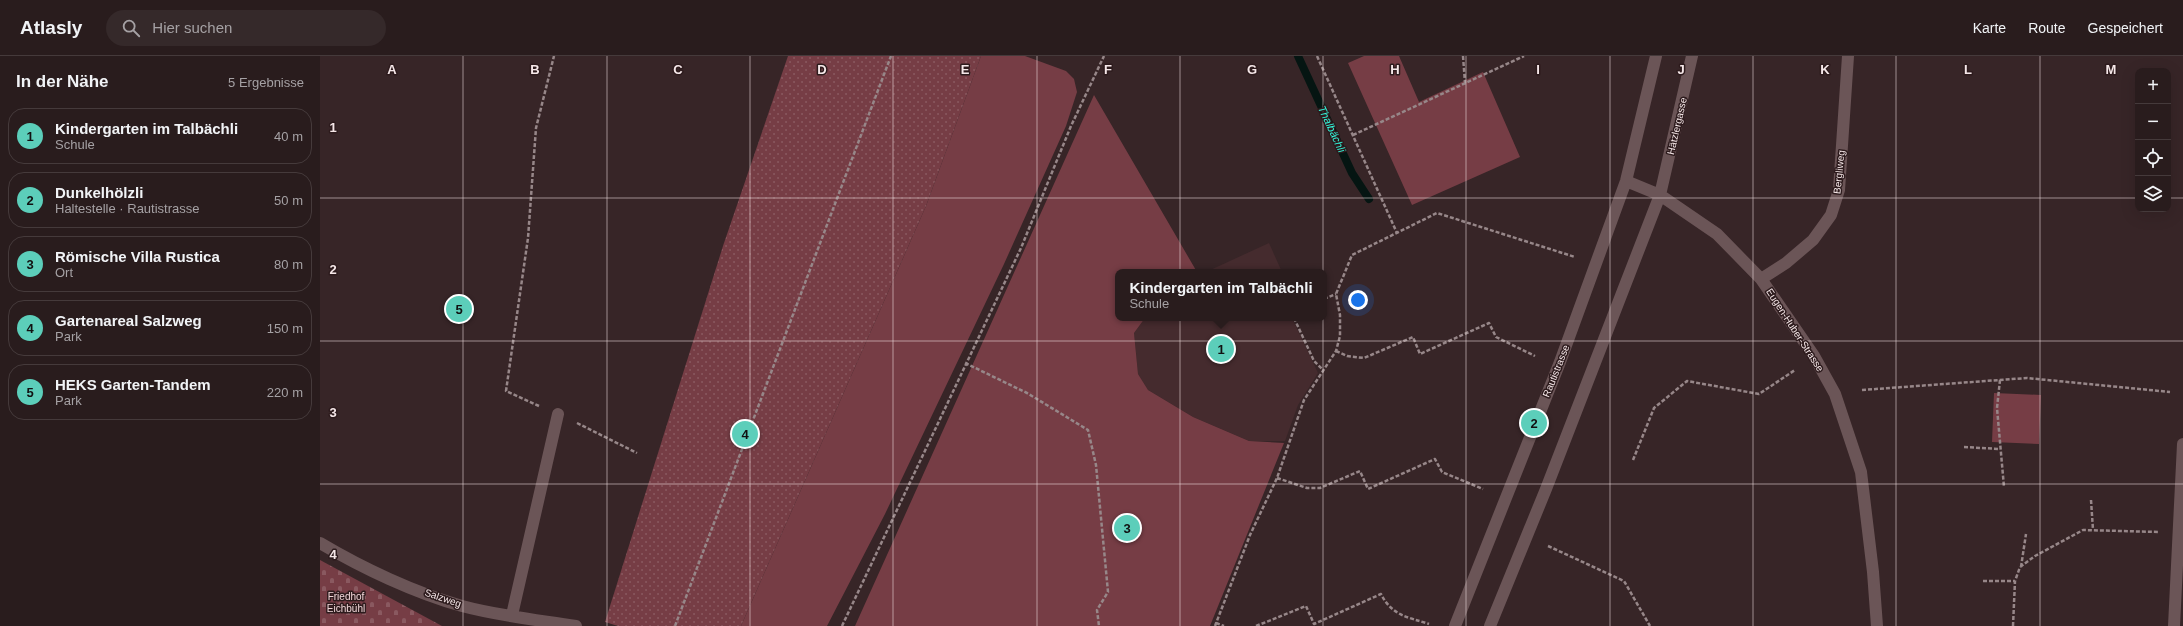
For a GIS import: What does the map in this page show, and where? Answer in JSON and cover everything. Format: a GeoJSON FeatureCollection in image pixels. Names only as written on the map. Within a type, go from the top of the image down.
{"type":"FeatureCollection","features":[{"type":"Feature","properties":{"kind":"street"},"geometry":{"type":"LineString","coordinates":[[1626,181],[1656,56]]}},
{"type":"Feature","properties":{"kind":"street","name":"Hätzlergasse"},"geometry":{"type":"LineString","coordinates":[[1660,195],[1676,131],[1692,56]]}},
{"type":"Feature","properties":{"kind":"street","name":"Bergliweg"},"geometry":{"type":"LineString","coordinates":[[1761,279],[1786,263],[1813,240],[1831,215],[1839,190],[1848,56]]}},
{"type":"Feature","properties":{"kind":"street","name":"Eugen-Huber-Strasse"},"geometry":{"type":"LineString","coordinates":[[1626,181],[1660,195],[1717,234],[1761,279],[1814,356],[1835,394],[1861,472],[1877,626]]}},
{"type":"Feature","properties":{"kind":"street","name":"Rautistrasse"},"geometry":{"type":"LineString","coordinates":[[1455,626],[1560,362],[1626,181]]}},
{"type":"Feature","properties":{"kind":"street"},"geometry":{"type":"LineString","coordinates":[[1490,626],[1549,482],[1660,195]]}},
{"type":"Feature","properties":{"kind":"street"},"geometry":{"type":"LineString","coordinates":[[512,615],[558,414]]}},
{"type":"Feature","properties":{"kind":"street"},"geometry":{"type":"LineString","coordinates":[[2174,626],[2181,510],[2183,444]]}},
{"type":"Feature","properties":{"kind":"street","name":"Salzweg"},"geometry":{"type":"LineString","coordinates":[[320,543],[340,555],[405,585],[462,606],[576,626]]}},
{"type":"Feature","properties":{"kind":"path"},"geometry":{"type":"LineString","coordinates":[[554,56],[536,128],[528,238],[506,391],[558,414],[637,453]]}},
{"type":"Feature","properties":{"kind":"path"},"geometry":{"type":"LineString","coordinates":[[675,626],[891,56]]}},
{"type":"Feature","properties":{"kind":"path"},"geometry":{"type":"LineString","coordinates":[[842,626],[1021,248],[1071,126],[1104,56]]}},
{"type":"Feature","properties":{"kind":"path"},"geometry":{"type":"LineString","coordinates":[[1317,56],[1397,233]]}},
{"type":"Feature","properties":{"kind":"path"},"geometry":{"type":"LineString","coordinates":[[1463,56],[1465,83]]}},
{"type":"Feature","properties":{"kind":"path"},"geometry":{"type":"LineString","coordinates":[[1353,135],[1524,56]]}},
{"type":"Feature","properties":{"kind":"path"},"geometry":{"type":"LineString","coordinates":[[1224,626],[1215,624],[1250,535],[1277,478],[1304,400],[1336,351],[1340,336],[1340,314],[1336,294],[1352,255],[1437,213],[1574,257]]}},
{"type":"Feature","properties":{"kind":"path"},"geometry":{"type":"LineString","coordinates":[[1327,298],[1336,294]]}},
{"type":"Feature","properties":{"kind":"path"},"geometry":{"type":"LineString","coordinates":[[1295,321],[1314,361],[1323,370]]}},
{"type":"Feature","properties":{"kind":"path"},"geometry":{"type":"LineString","coordinates":[[1336,351],[1364,358],[1413,337],[1420,354],[1489,323],[1496,337],[1535,356]]}},
{"type":"Feature","properties":{"kind":"path"},"geometry":{"type":"LineString","coordinates":[[966,363],[1027,393],[1088,430],[1096,465],[1108,592],[1097,610],[1099,626]]}},
{"type":"Feature","properties":{"kind":"path"},"geometry":{"type":"LineString","coordinates":[[1633,460],[1654,408],[1687,381],[1759,394],[1795,370]]}},
{"type":"Feature","properties":{"kind":"path"},"geometry":{"type":"LineString","coordinates":[[1862,390],[2027,378],[2170,392]]}},
{"type":"Feature","properties":{"kind":"path"},"geometry":{"type":"LineString","coordinates":[[2000,380],[1997,408],[2004,487]]}},
{"type":"Feature","properties":{"kind":"path"},"geometry":{"type":"LineString","coordinates":[[1964,447],[2000,449]]}},
{"type":"Feature","properties":{"kind":"path"},"geometry":{"type":"LineString","coordinates":[[1277,478],[1307,488],[1320,488],[1360,471],[1368,489],[1435,459],[1442,472],[1483,489]]}},
{"type":"Feature","properties":{"kind":"path"},"geometry":{"type":"LineString","coordinates":[[2091,500],[2093,530]]}},
{"type":"Feature","properties":{"kind":"path"},"geometry":{"type":"LineString","coordinates":[[2020,567],[2083,530],[2160,532]]}},
{"type":"Feature","properties":{"kind":"path"},"geometry":{"type":"LineString","coordinates":[[2013,626],[2015,581],[2020,567],[2026,534]]}},
{"type":"Feature","properties":{"kind":"path"},"geometry":{"type":"LineString","coordinates":[[1548,546],[1624,581],[1650,626]]}},
{"type":"Feature","properties":{"kind":"path"},"geometry":{"type":"LineString","coordinates":[[1983,581],[2015,581]]}},
{"type":"Feature","properties":{"kind":"path"},"geometry":{"type":"LineString","coordinates":[[1256,626],[1306,606],[1314,624],[1381,594],[1386,605],[1393,612],[1429,624]]}},
{"type":"Feature","properties":{"kind":"shaded area"},"geometry":{"type":"Polygon","coordinates":[[[1269,243],[1281,269],[1213,269],[1269,243]]]}},
{"type":"Feature","properties":{"kind":"shaded area"},"geometry":{"type":"Polygon","coordinates":[[[1143,321],[1293,321],[1318,373],[1298,405],[1285,441],[1249,441],[1193,417],[1148,390],[1138,374],[1134,333],[1143,321]]]}},
{"type":"Feature","properties":{"kind":"green space"},"geometry":{"type":"Polygon","coordinates":[[[788,56],[981,56],[926,206],[741,626],[618,626],[605,622],[723,246],[788,56]]]}},
{"type":"Feature","properties":{"kind":"green space"},"geometry":{"type":"Polygon","coordinates":[[[981,56],[1025,56],[1066,71],[1074,79],[1077,92],[1066,126],[1004,264],[885,514],[827,626],[741,626],[926,206],[981,56]]]}},
{"type":"Feature","properties":{"kind":"green space"},"geometry":{"type":"Polygon","coordinates":[[[1364,56],[1399,56],[1419,102],[1483,72],[1520,157],[1412,205],[1348,63],[1364,56]]]}},
{"type":"Feature","properties":{"kind":"green space"},"geometry":{"type":"Polygon","coordinates":[[[1094,95],[1195,269],[1115,269],[1115,321],[1143,321],[1134,333],[1138,374],[1148,390],[1193,417],[1249,441],[1284,443],[1210,626],[855,626],[1094,95]]]}},
{"type":"Feature","properties":{"kind":"green space"},"geometry":{"type":"Polygon","coordinates":[[[1994,393],[2041,395],[2039,444],[1992,442],[1994,393]]]}},
{"type":"Feature","properties":{"kind":"green space","name":"Friedhof Eichbühl"},"geometry":{"type":"Polygon","coordinates":[[[320,560],[442,626],[320,626],[320,560]]]}},
{"type":"Feature","properties":{"kind":"waterway","name":"Thalbächli"},"geometry":{"type":"LineString","coordinates":[[1298,56],[1352,173],[1369,199]]}},
{"type":"Feature","properties":{"kind":"place","name":"HEKS Garten-Tandem"},"geometry":{"type":"Point","coordinates":[459,309]}},
{"type":"Feature","properties":{"kind":"place","name":"Kindergarten im Talbächli"},"geometry":{"type":"Point","coordinates":[1221,349]}},
{"type":"Feature","properties":{"kind":"place","name":"Dunkelhölzli"},"geometry":{"type":"Point","coordinates":[1534,423]}},
{"type":"Feature","properties":{"kind":"place","name":"Gartenareal Salzweg"},"geometry":{"type":"Point","coordinates":[745,434]}},
{"type":"Feature","properties":{"kind":"place","name":"Römische Villa Rustica"},"geometry":{"type":"Point","coordinates":[1127,528]}}]}
